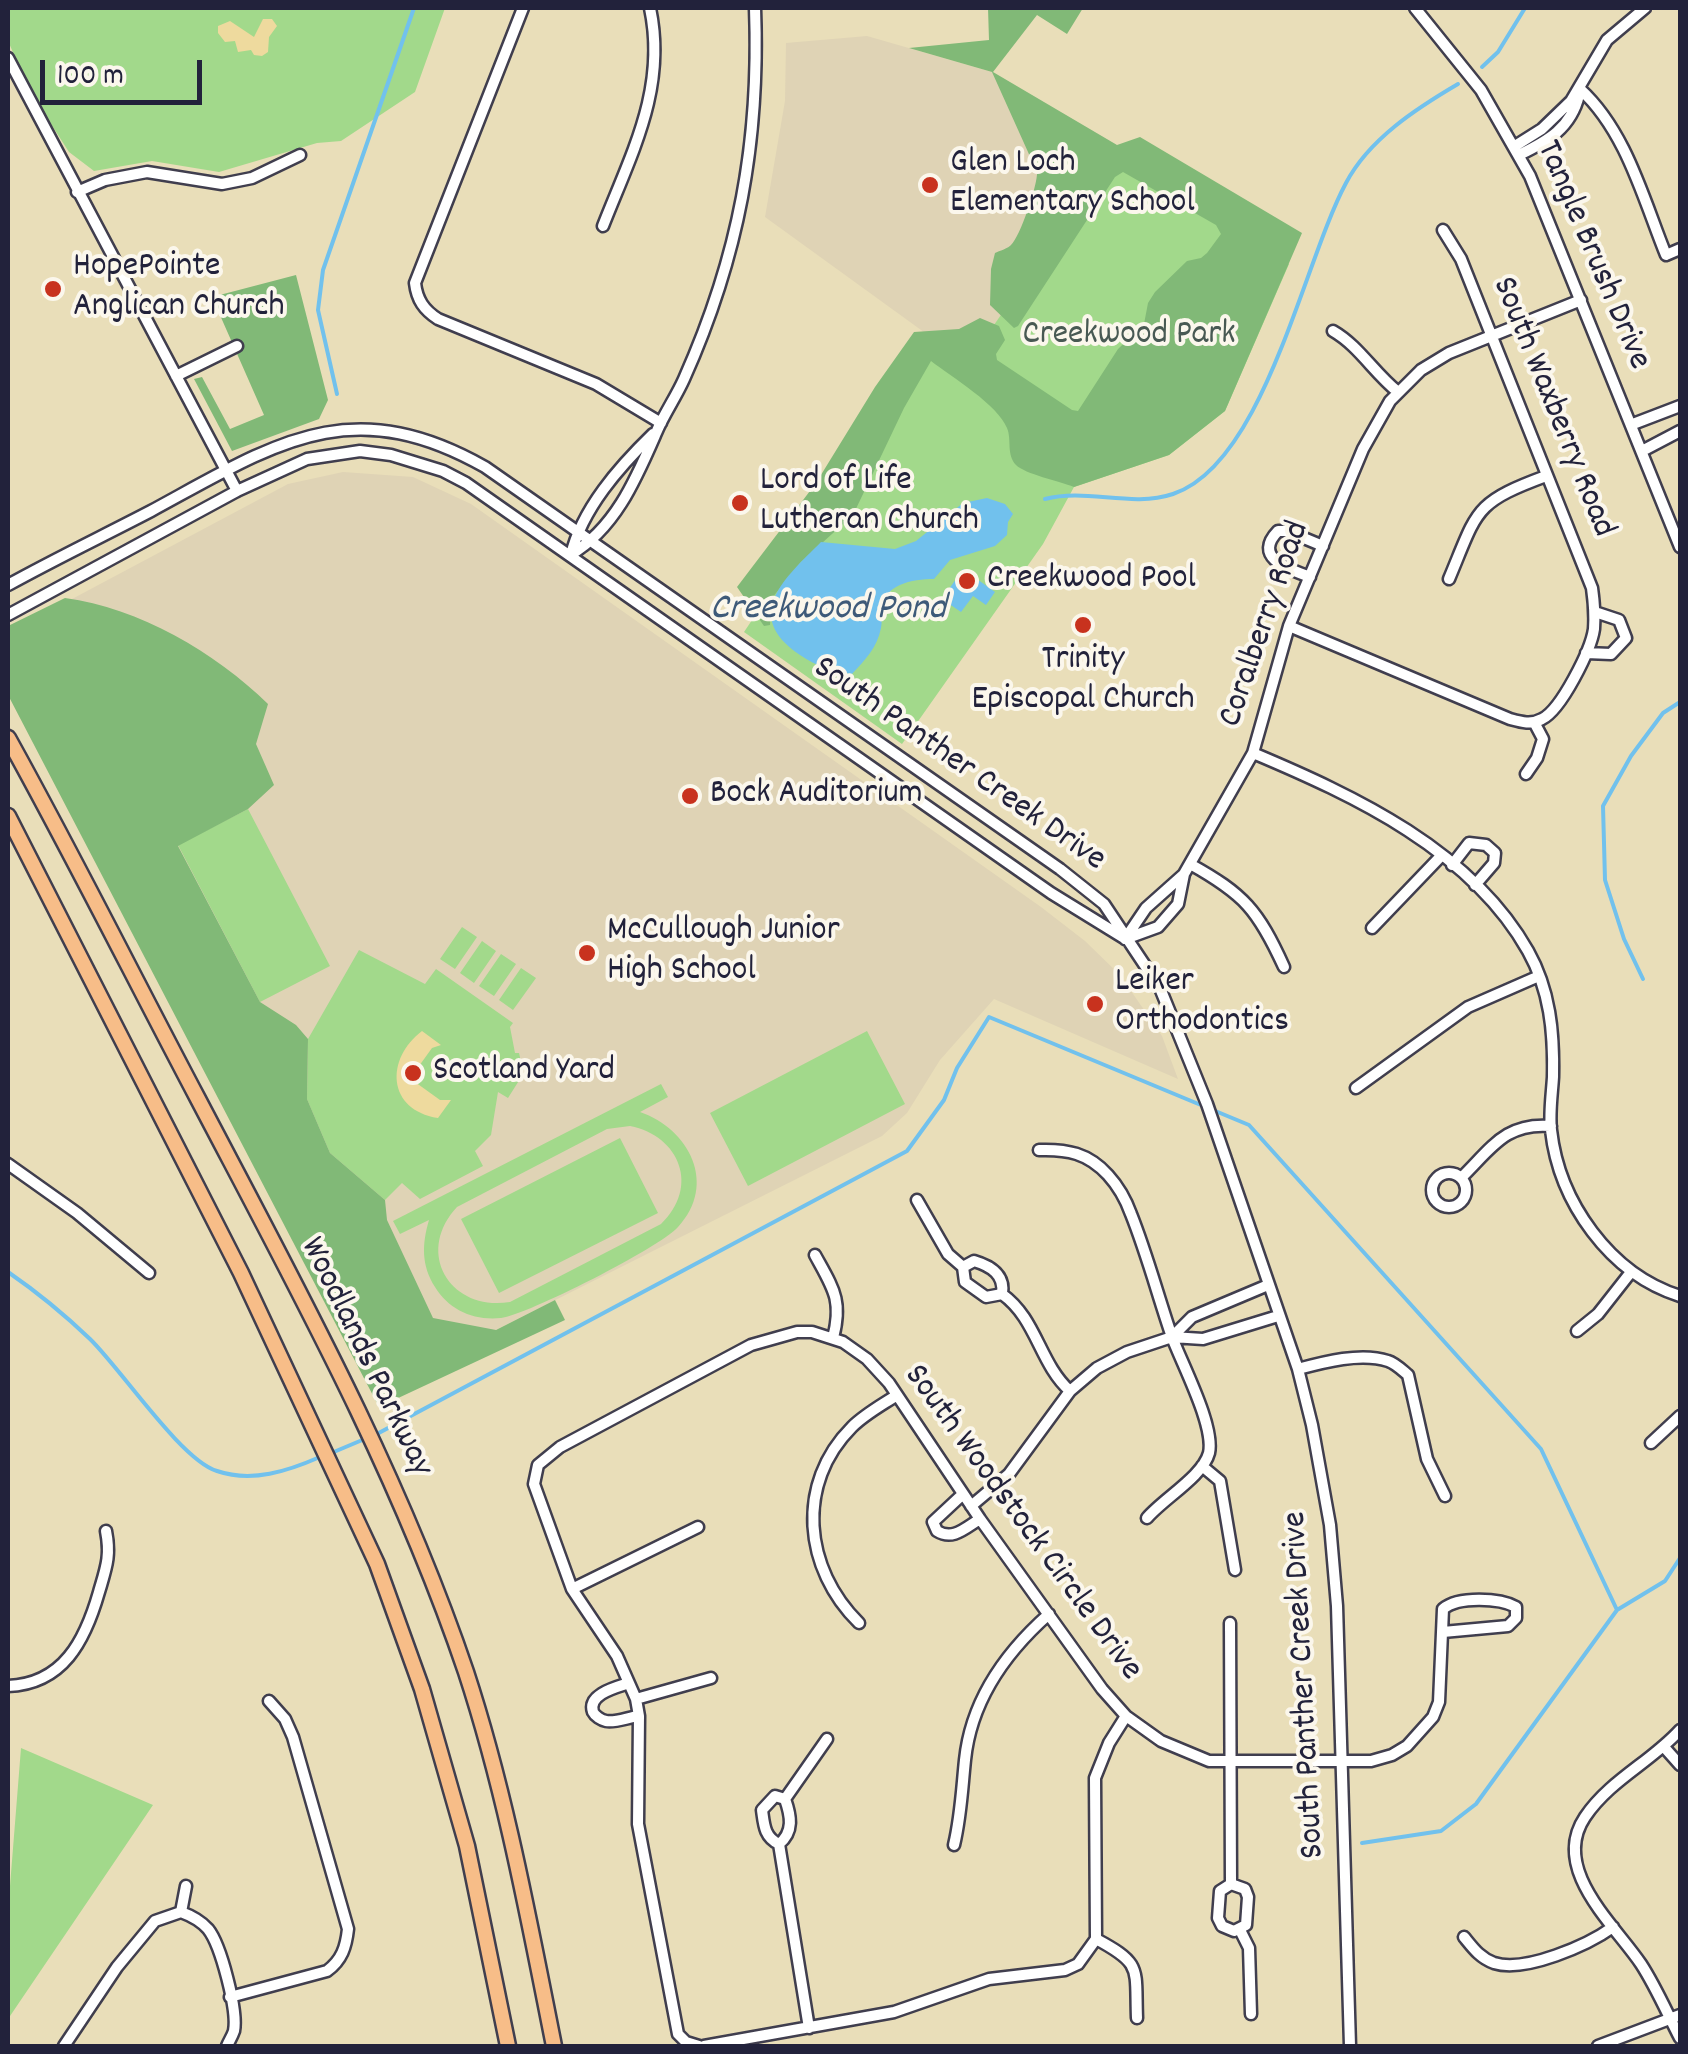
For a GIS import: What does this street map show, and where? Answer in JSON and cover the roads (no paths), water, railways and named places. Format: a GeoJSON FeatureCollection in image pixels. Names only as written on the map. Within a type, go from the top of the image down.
{"type":"FeatureCollection","features":[{"type":"Feature","properties":{"kind":"main road","name":"Woodlands Parkway"},"geometry":{"type":"LineString","coordinates":[[8,738],[362,1414],[434,1582],[467,1676],[510,1830],[554,2046]]}},
{"type":"Feature","properties":{"kind":"main road"},"geometry":{"type":"LineString","coordinates":[[8,816],[241,1273],[377,1564],[422,1689],[466,1846],[508,2046]]}},
{"type":"Feature","properties":{"kind":"street"},"geometry":{"type":"LineString","coordinates":[[523,8],[415,283],[416,295],[426,312],[596,384],[659,427]]}},
{"type":"Feature","properties":{"kind":"street"},"geometry":{"type":"LineString","coordinates":[[604,226],[651,98],[657,54],[650,8]]}},
{"type":"Feature","properties":{"kind":"street"},"geometry":{"type":"LineString","coordinates":[[570,555],[592,543],[642,468],[684,380],[711,310],[736,229],[751,152],[757,84],[755,8]]}},
{"type":"Feature","properties":{"kind":"street","name":"Tangle Brush Drive"},"geometry":{"type":"LineString","coordinates":[[1415,8],[1463,64],[1517,151],[1680,547]]}},
{"type":"Feature","properties":{"kind":"street"},"geometry":{"type":"LineString","coordinates":[[1517,151],[1559,132],[1574,112],[1580,89],[1608,40],[1646,8]]}},
{"type":"Feature","properties":{"kind":"street"},"geometry":{"type":"LineString","coordinates":[[8,58],[237,490]]}},
{"type":"Feature","properties":{"kind":"street"},"geometry":{"type":"LineString","coordinates":[[1580,89],[1596,104],[1617,136],[1666,255],[1680,249]]}},
{"type":"Feature","properties":{"kind":"street"},"geometry":{"type":"LineString","coordinates":[[78,192],[105,180],[147,172],[222,184],[252,178],[300,155]]}},
{"type":"Feature","properties":{"kind":"street","name":"South Waxberry Road"},"geometry":{"type":"LineString","coordinates":[[1443,230],[1461,260],[1493,336],[1592,588],[1594,633],[1586,654],[1558,704],[1550,714],[1534,722]]}},
{"type":"Feature","properties":{"kind":"street","name":"Coralberry Road"},"geometry":{"type":"LineString","coordinates":[[1125,938],[1158,927],[1178,904],[1187,869],[1254,753],[1289,626],[1380,417],[1398,392],[1435,361],[1581,300]]}},
{"type":"Feature","properties":{"kind":"street"},"geometry":{"type":"LineString","coordinates":[[1333,331],[1350,342],[1379,377],[1398,392]]}},
{"type":"Feature","properties":{"kind":"street"},"geometry":{"type":"LineString","coordinates":[[176,376],[237,346]]}},
{"type":"Feature","properties":{"kind":"street"},"geometry":{"type":"LineString","coordinates":[[1632,424],[1680,406]]}},
{"type":"Feature","properties":{"kind":"street"},"geometry":{"type":"LineString","coordinates":[[570,555],[576,531],[611,481],[659,427]]}},
{"type":"Feature","properties":{"kind":"street","name":"South Panther Creek Drive"},"geometry":{"type":"LineString","coordinates":[[8,585],[226,469],[281,444],[330,430],[392,431],[454,450],[576,531],[1060,869],[1104,904],[1160,988],[1209,1110],[1298,1369],[1322,1472],[1333,1547],[1350,2046]]}},
{"type":"Feature","properties":{"kind":"street"},"geometry":{"type":"LineString","coordinates":[[1642,450],[1680,430]]}},
{"type":"Feature","properties":{"kind":"street","name":"South Panther Creek Drive"},"geometry":{"type":"LineString","coordinates":[[8,615],[237,490],[307,459],[360,451],[430,466],[466,483],[1052,894],[1125,938]]}},
{"type":"Feature","properties":{"kind":"street"},"geometry":{"type":"LineString","coordinates":[[1448,580],[1482,506],[1502,492],[1546,476]]}},
{"type":"Feature","properties":{"kind":"street"},"geometry":{"type":"LineString","coordinates":[[1310,577],[1283,567],[1271,557],[1272,537],[1278,531],[1287,531],[1322,546]]}},
{"type":"Feature","properties":{"kind":"street"},"geometry":{"type":"LineString","coordinates":[[1586,654],[1611,654],[1626,638],[1619,620],[1595,612]]}},
{"type":"Feature","properties":{"kind":"street"},"geometry":{"type":"LineString","coordinates":[[1289,626],[1510,719],[1534,722],[1543,739],[1526,774]]}},
{"type":"Feature","properties":{"kind":"street"},"geometry":{"type":"LineString","coordinates":[[1254,753],[1364,803],[1441,856],[1474,885],[1518,936],[1539,976],[1551,1014],[1551,1126],[1561,1172],[1581,1214],[1608,1250],[1631,1272],[1680,1296]]}},
{"type":"Feature","properties":{"kind":"street"},"geometry":{"type":"LineString","coordinates":[[1452,865],[1469,843],[1486,845],[1494,853],[1494,864],[1474,885]]}},
{"type":"Feature","properties":{"kind":"street"},"geometry":{"type":"LineString","coordinates":[[1372,928],[1441,856]]}},
{"type":"Feature","properties":{"kind":"street"},"geometry":{"type":"LineString","coordinates":[[1187,869],[1225,883],[1249,903],[1284,966]]}},
{"type":"Feature","properties":{"kind":"street","name":"Coralberry Road"},"geometry":{"type":"LineString","coordinates":[[1125,938],[1146,908],[1187,869]]}},
{"type":"Feature","properties":{"kind":"street"},"geometry":{"type":"LineString","coordinates":[[1356,1088],[1468,1007],[1539,976]]}},
{"type":"Feature","properties":{"kind":"street"},"geometry":{"type":"LineString","coordinates":[[1460,1178],[1514,1128],[1530,1124],[1551,1126]]}},
{"type":"Feature","properties":{"kind":"street"},"geometry":{"type":"LineString","coordinates":[[1039,1150],[1072,1151],[1110,1177],[1130,1211],[1205,1422],[1210,1450],[1202,1466],[1147,1518]]}},
{"type":"Feature","properties":{"kind":"street"},"geometry":{"type":"LineString","coordinates":[[8,1164],[78,1213],[149,1273]]}},
{"type":"Feature","properties":{"kind":"street"},"geometry":{"type":"LineString","coordinates":[[917,1200],[948,1254],[962,1267],[965,1282],[986,1297],[1002,1294]]}},
{"type":"Feature","properties":{"kind":"street"},"geometry":{"type":"LineString","coordinates":[[815,1255],[839,1308],[832,1338],[797,1332],[751,1345],[560,1447],[538,1465],[534,1484],[572,1589],[617,1656],[636,1699],[638,1824],[678,2034],[686,2042],[701,2046],[894,2012],[990,1979],[1065,1970],[1086,1956],[1096,1939],[1095,1778],[1126,1716]]}},
{"type":"Feature","properties":{"kind":"street"},"geometry":{"type":"LineString","coordinates":[[962,1267],[974,1262],[996,1271],[1002,1294],[1022,1311],[1046,1361],[1070,1391]]}},
{"type":"Feature","properties":{"kind":"street"},"geometry":{"type":"LineString","coordinates":[[1576,1331],[1598,1314],[1631,1272]]}},
{"type":"Feature","properties":{"kind":"street"},"geometry":{"type":"LineString","coordinates":[[1172,1337],[1192,1317],[1268,1285]]}},
{"type":"Feature","properties":{"kind":"street"},"geometry":{"type":"LineString","coordinates":[[971,1506],[1009,1474],[1070,1391],[1098,1368],[1127,1352],[1172,1337],[1203,1340],[1278,1316]]}},
{"type":"Feature","properties":{"kind":"street","name":"South Woodstock Circle Drive"},"geometry":{"type":"LineString","coordinates":[[832,1338],[867,1359],[897,1394],[971,1506],[1102,1689],[1126,1716],[1182,1752],[1230,1763],[1340,1763],[1392,1755],[1407,1746],[1433,1718],[1442,1681],[1442,1632]]}},
{"type":"Feature","properties":{"kind":"street"},"geometry":{"type":"LineString","coordinates":[[1298,1369],[1324,1362],[1371,1359],[1390,1361],[1408,1375],[1428,1459],[1446,1496]]}},
{"type":"Feature","properties":{"kind":"street"},"geometry":{"type":"LineString","coordinates":[[859,1623],[842,1606],[819,1564],[812,1506],[820,1480],[849,1430],[897,1394]]}},
{"type":"Feature","properties":{"kind":"street"},"geometry":{"type":"LineString","coordinates":[[1651,1443],[1680,1416]]}},
{"type":"Feature","properties":{"kind":"street"},"geometry":{"type":"LineString","coordinates":[[1202,1466],[1220,1481],[1235,1570]]}},
{"type":"Feature","properties":{"kind":"street"},"geometry":{"type":"LineString","coordinates":[[964,1494],[933,1522],[936,1532],[954,1535],[980,1518]]}},
{"type":"Feature","properties":{"kind":"street"},"geometry":{"type":"LineString","coordinates":[[572,1589],[698,1527]]}},
{"type":"Feature","properties":{"kind":"street"},"geometry":{"type":"LineString","coordinates":[[8,1686],[41,1680],[56,1671],[77,1648],[92,1619],[110,1553],[106,1531]]}},
{"type":"Feature","properties":{"kind":"street"},"geometry":{"type":"LineString","coordinates":[[1505,1601],[1516,1608],[1516,1618],[1508,1626],[1442,1632],[1442,1608],[1450,1602],[1505,1601]]}},
{"type":"Feature","properties":{"kind":"street"},"geometry":{"type":"LineString","coordinates":[[954,1845],[962,1815],[965,1756],[987,1687],[1001,1664],[1049,1614]]}},
{"type":"Feature","properties":{"kind":"street"},"geometry":{"type":"LineString","coordinates":[[1230,1622],[1231,1884]]}},
{"type":"Feature","properties":{"kind":"street"},"geometry":{"type":"LineString","coordinates":[[636,1699],[711,1678]]}},
{"type":"Feature","properties":{"kind":"street"},"geometry":{"type":"LineString","coordinates":[[629,1683],[597,1697],[592,1705],[594,1713],[609,1722],[639,1716]]}},
{"type":"Feature","properties":{"kind":"street"},"geometry":{"type":"LineString","coordinates":[[230,1997],[328,1971],[337,1964],[346,1945],[348,1929],[293,1738],[286,1719],[269,1702]]}},
{"type":"Feature","properties":{"kind":"street"},"geometry":{"type":"LineString","coordinates":[[1680,1730],[1664,1748],[1621,1778],[1599,1800],[1577,1833],[1575,1847],[1580,1875],[1676,2018],[1680,2038]]}},
{"type":"Feature","properties":{"kind":"street"},"geometry":{"type":"LineString","coordinates":[[784,1800],[827,1739]]}},
{"type":"Feature","properties":{"kind":"street"},"geometry":{"type":"LineString","coordinates":[[1664,1748],[1680,1765]]}},
{"type":"Feature","properties":{"kind":"street"},"geometry":{"type":"LineString","coordinates":[[778,1844],[765,1832],[762,1810],[775,1796],[784,1800],[790,1815],[790,1828],[778,1844],[809,2028]]}},
{"type":"Feature","properties":{"kind":"street"},"geometry":{"type":"LineString","coordinates":[[1231,1884],[1245,1889],[1248,1897],[1246,1925],[1240,1930],[1228,1930],[1218,1918],[1220,1891],[1231,1884]]}},
{"type":"Feature","properties":{"kind":"street"},"geometry":{"type":"LineString","coordinates":[[180,1912],[186,1886]]}},
{"type":"Feature","properties":{"kind":"street"},"geometry":{"type":"LineString","coordinates":[[64,2046],[117,1967],[155,1921],[180,1912],[194,1916],[211,1932],[230,1997],[234,2031],[227,2046]]}},
{"type":"Feature","properties":{"kind":"street"},"geometry":{"type":"LineString","coordinates":[[1464,1937],[1478,1954],[1503,1965],[1571,1952],[1613,1927]]}},
{"type":"Feature","properties":{"kind":"street"},"geometry":{"type":"LineString","coordinates":[[1240,1930],[1249,1948],[1250,2014]]}},
{"type":"Feature","properties":{"kind":"street"},"geometry":{"type":"LineString","coordinates":[[1096,1939],[1126,1955],[1135,1965],[1137,2018]]}},
{"type":"Feature","properties":{"kind":"street"},"geometry":{"type":"LineString","coordinates":[[1598,2046],[1676,2018]]}},
{"type":"Feature","properties":{"kind":"water","name":"Creekwood Pond"},"geometry":{"type":"Polygon","coordinates":[[[987,498],[1005,504],[1013,514],[1007,535],[995,546],[950,560],[934,579],[908,582],[893,589],[882,603],[877,642],[852,674],[819,666],[782,640],[773,626],[771,611],[775,597],[794,569],[821,542],[895,549],[916,541],[963,503],[987,498]]]}},
{"type":"Feature","properties":{"kind":"water","name":"Creekwood Pool"},"geometry":{"type":"Polygon","coordinates":[[[963,569],[995,592],[986,605],[973,596],[961,612],[942,599],[963,569]]]}},
{"type":"Feature","properties":{"kind":"waterway"},"geometry":{"type":"LineString","coordinates":[[337,394],[318,310],[323,270],[414,8]]}},
{"type":"Feature","properties":{"kind":"waterway"},"geometry":{"type":"LineString","coordinates":[[1482,67],[1498,52],[1525,8]]}},
{"type":"Feature","properties":{"kind":"waterway"},"geometry":{"type":"LineString","coordinates":[[1045,499],[1157,498],[1173,494],[1205,475],[1232,444],[1256,404],[1278,357],[1330,218],[1356,167],[1395,126],[1458,84]]}},
{"type":"Feature","properties":{"kind":"waterway"},"geometry":{"type":"LineString","coordinates":[[1643,979],[1624,939],[1605,880],[1603,806],[1631,756],[1663,713],[1680,702]]}},
{"type":"Feature","properties":{"kind":"waterway"},"geometry":{"type":"LineString","coordinates":[[375,1435],[907,1151],[944,1100],[957,1068],[989,1017],[1249,1125],[1541,1449],[1617,1610],[1476,1804],[1441,1831],[1362,1843]]}},
{"type":"Feature","properties":{"kind":"waterway"},"geometry":{"type":"LineString","coordinates":[[8,1272],[90,1339],[169,1432],[202,1463],[217,1471],[257,1476],[320,1457]]}},
{"type":"Feature","properties":{"kind":"waterway"},"geometry":{"type":"LineString","coordinates":[[329,1454],[367,1438]]}},
{"type":"Feature","properties":{"kind":"waterway"},"geometry":{"type":"LineString","coordinates":[[1617,1610],[1665,1581],[1680,1558]]}},
{"type":"Feature","properties":{"kind":"place","name":"Glen Loch Elementary School"},"geometry":{"type":"Point","coordinates":[930,185]}},
{"type":"Feature","properties":{"kind":"place","name":"HopePointe Anglican Church"},"geometry":{"type":"Point","coordinates":[53,289]}},
{"type":"Feature","properties":{"kind":"place","name":"Lord of Life Lutheran Church"},"geometry":{"type":"Point","coordinates":[740,503]}},
{"type":"Feature","properties":{"kind":"place","name":"Creekwood Pool"},"geometry":{"type":"Point","coordinates":[967,581]}},
{"type":"Feature","properties":{"kind":"place","name":"Trinity Episcopal Church"},"geometry":{"type":"Point","coordinates":[1083,625]}},
{"type":"Feature","properties":{"kind":"place","name":"Bock Auditorium"},"geometry":{"type":"Point","coordinates":[690,796]}},
{"type":"Feature","properties":{"kind":"place","name":"McCullough Junior High School"},"geometry":{"type":"Point","coordinates":[587,953]}},
{"type":"Feature","properties":{"kind":"place","name":"Leiker Orthodontics"},"geometry":{"type":"Point","coordinates":[1095,1004]}},
{"type":"Feature","properties":{"kind":"place","name":"Scotland Yard"},"geometry":{"type":"Point","coordinates":[413,1073]}},
{"type":"Feature","properties":{"kind":"park label","name":"Creekwood Park"},"geometry":{"type":"Point","coordinates":[1129,337]}}]}
